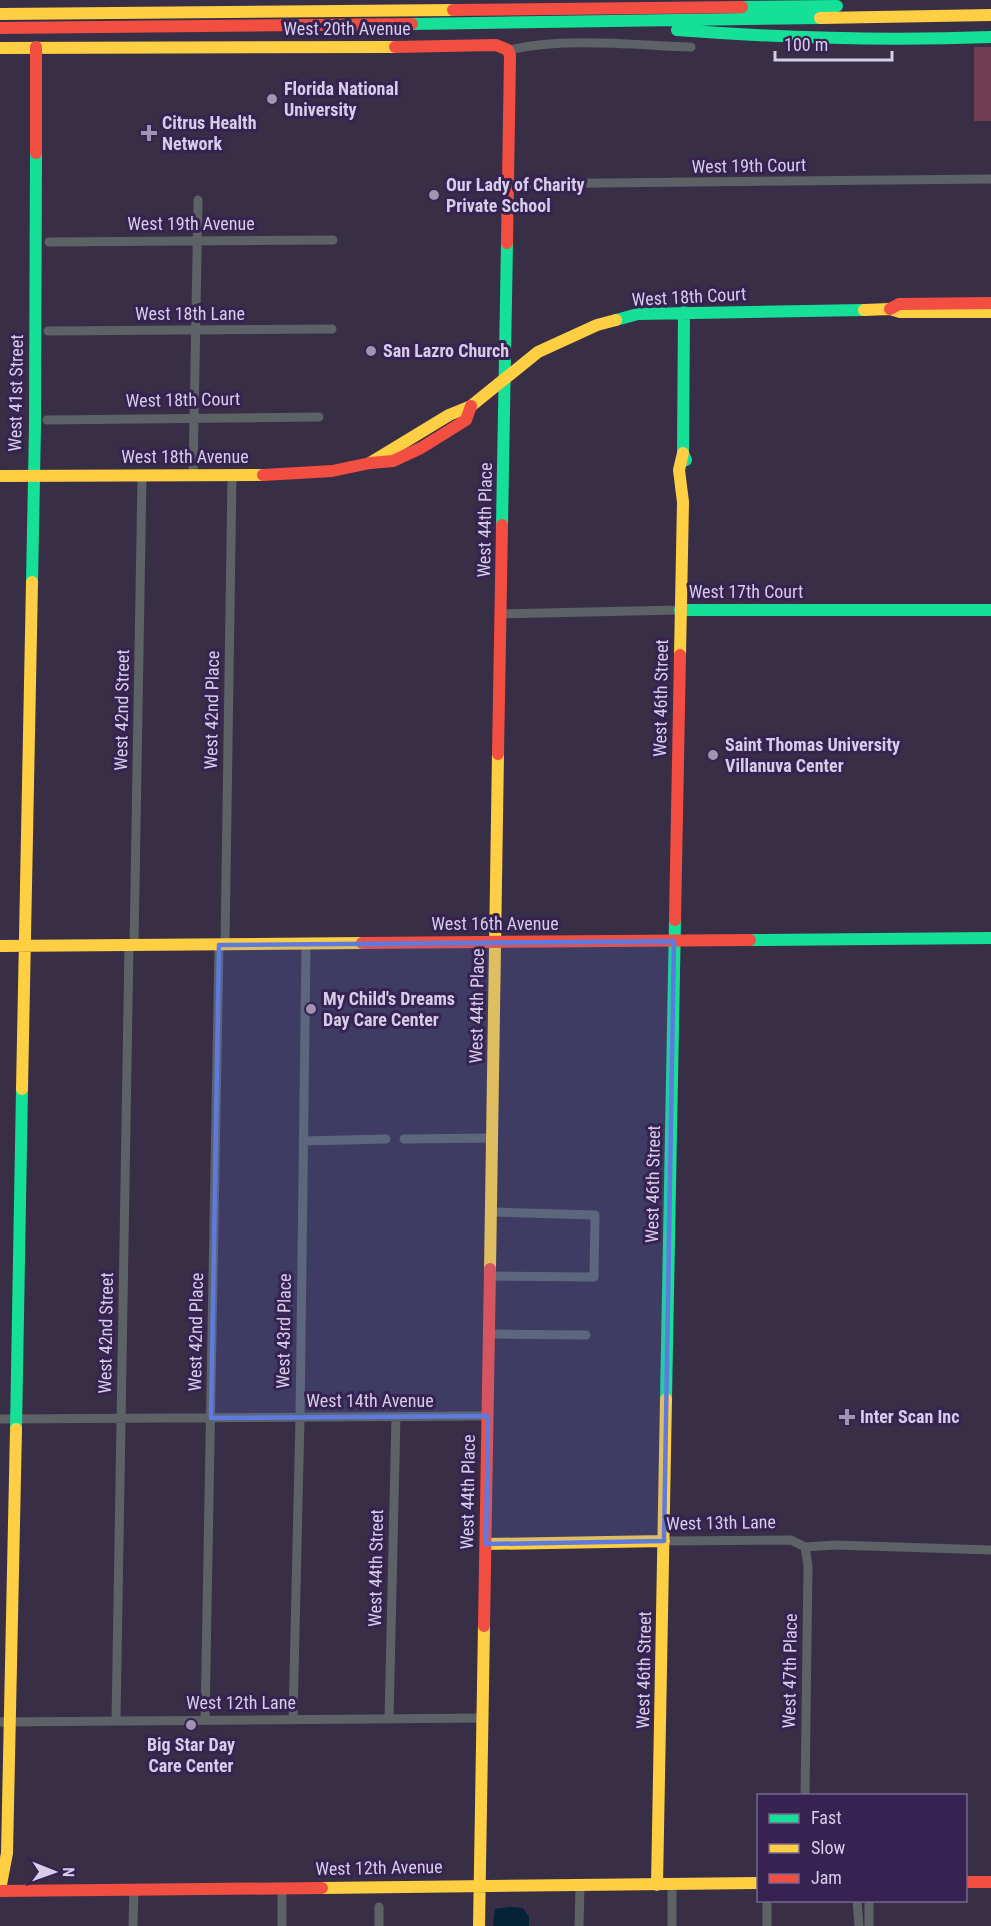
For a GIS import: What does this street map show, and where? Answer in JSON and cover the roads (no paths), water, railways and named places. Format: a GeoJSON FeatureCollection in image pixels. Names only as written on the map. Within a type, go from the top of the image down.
{"type":"FeatureCollection","features":[{"type":"Feature","properties":{"kind":"main road"},"geometry":{"type":"LineString","coordinates":[[0,14],[991,5]]}},
{"type":"Feature","properties":{"kind":"main road"},"geometry":{"type":"LineString","coordinates":[[587,9],[635,21]]}},
{"type":"Feature","properties":{"kind":"main road"},"geometry":{"type":"LineString","coordinates":[[0,28],[991,15]]}},
{"type":"Feature","properties":{"kind":"main road"},"geometry":{"type":"LineString","coordinates":[[657,21],[679,31],[767,37],[914,39],[991,37]]}},
{"type":"Feature","properties":{"kind":"main road","name":"West 20th Avenue"},"geometry":{"type":"LineString","coordinates":[[0,48],[495,45],[508,51]]}},
{"type":"Feature","properties":{"kind":"main road","name":"West 41st Street"},"geometry":{"type":"LineString","coordinates":[[0,1890],[7,1853],[5,1722],[16,1419],[33,476],[36,47]]}},
{"type":"Feature","properties":{"kind":"main road","name":"West 44th Place"},"geometry":{"type":"LineString","coordinates":[[479,1926],[511,65],[508,51]]}},
{"type":"Feature","properties":{"kind":"main road","name":"West 18th Court"},"geometry":{"type":"LineString","coordinates":[[890,309],[899,304],[991,303]]}},
{"type":"Feature","properties":{"kind":"main road","name":"West 18th Court"},"geometry":{"type":"LineString","coordinates":[[506,378],[538,352],[597,325],[638,314],[890,309],[900,312],[991,312]]}},
{"type":"Feature","properties":{"kind":"main road","name":"West 46th Street"},"geometry":{"type":"LineString","coordinates":[[657,1885],[682,483],[686,477],[686,459],[683,453],[684,312]]}},
{"type":"Feature","properties":{"kind":"main road","name":"West 18th Avenue"},"geometry":{"type":"LineString","coordinates":[[0,476],[232,475],[332,471],[370,463],[384,452],[412,439],[458,409],[471,406],[506,378]]}},
{"type":"Feature","properties":{"kind":"main road","name":"West 17th Court"},"geometry":{"type":"LineString","coordinates":[[680,610],[991,610]]}},
{"type":"Feature","properties":{"kind":"main road","name":"West 16th Avenue"},"geometry":{"type":"LineString","coordinates":[[0,946],[991,938]]}},
{"type":"Feature","properties":{"kind":"main road","name":"West 13th Lane"},"geometry":{"type":"LineString","coordinates":[[486,1544],[664,1541]]}},
{"type":"Feature","properties":{"kind":"main road"},"geometry":{"type":"LineString","coordinates":[[967,1882],[991,1882]]}},
{"type":"Feature","properties":{"kind":"main road","name":"West 12th Avenue"},"geometry":{"type":"LineString","coordinates":[[0,1890],[757,1883]]}},
{"type":"Feature","properties":{"kind":"street","name":"West 20th Avenue"},"geometry":{"type":"LineString","coordinates":[[508,51],[536,45],[647,44],[687,47]]}},
{"type":"Feature","properties":{"kind":"street","name":"West 19th Court"},"geometry":{"type":"LineString","coordinates":[[508,184],[991,179]]}},
{"type":"Feature","properties":{"kind":"street"},"geometry":{"type":"LineString","coordinates":[[192,475],[198,200]]}},
{"type":"Feature","properties":{"kind":"street","name":"West 19th Avenue"},"geometry":{"type":"LineString","coordinates":[[49,242],[333,240]]}},
{"type":"Feature","properties":{"kind":"street","name":"West 18th Lane"},"geometry":{"type":"LineString","coordinates":[[48,331],[332,329]]}},
{"type":"Feature","properties":{"kind":"street","name":"West 18th Court"},"geometry":{"type":"LineString","coordinates":[[47,420],[319,417]]}},
{"type":"Feature","properties":{"kind":"street","name":"West 42nd Place"},"geometry":{"type":"LineString","coordinates":[[205,1720],[232,475]]}},
{"type":"Feature","properties":{"kind":"street","name":"West 42nd Street"},"geometry":{"type":"LineString","coordinates":[[116,1720],[142,476]]}},
{"type":"Feature","properties":{"kind":"street","name":"West 17th Court"},"geometry":{"type":"LineString","coordinates":[[502,614],[680,610]]}},
{"type":"Feature","properties":{"kind":"street","name":"West 43rd Place"},"geometry":{"type":"LineString","coordinates":[[293,1719],[300,1418],[306,944]]}},
{"type":"Feature","properties":{"kind":"street"},"geometry":{"type":"LineString","coordinates":[[404,1139],[493,1138]]}},
{"type":"Feature","properties":{"kind":"street"},"geometry":{"type":"LineString","coordinates":[[303,1141],[386,1139]]}},
{"type":"Feature","properties":{"kind":"street"},"geometry":{"type":"LineString","coordinates":[[490,1276],[594,1276],[595,1215],[491,1212]]}},
{"type":"Feature","properties":{"kind":"street"},"geometry":{"type":"LineString","coordinates":[[489,1334],[586,1335]]}},
{"type":"Feature","properties":{"kind":"street","name":"West 14th Avenue"},"geometry":{"type":"LineString","coordinates":[[0,1419],[488,1416]]}},
{"type":"Feature","properties":{"kind":"street","name":"West 44th Street"},"geometry":{"type":"LineString","coordinates":[[389,1719],[396,1417]]}},
{"type":"Feature","properties":{"kind":"street","name":"West 13th Lane"},"geometry":{"type":"LineString","coordinates":[[664,1541],[791,1540],[804,1547],[842,1545],[991,1550]]}},
{"type":"Feature","properties":{"kind":"street","name":"West 47th Place"},"geometry":{"type":"LineString","coordinates":[[804,1547],[808,1566],[805,1794]]}},
{"type":"Feature","properties":{"kind":"street","name":"West 12th Lane"},"geometry":{"type":"LineString","coordinates":[[5,1722],[483,1718]]}},
{"type":"Feature","properties":{"kind":"street"},"geometry":{"type":"LineString","coordinates":[[672,1885],[672,1926]]}},
{"type":"Feature","properties":{"kind":"street"},"geometry":{"type":"LineString","coordinates":[[579,1926],[580,1886]]}},
{"type":"Feature","properties":{"kind":"street"},"geometry":{"type":"LineString","coordinates":[[282,1888],[282,1926]]}},
{"type":"Feature","properties":{"kind":"street"},"geometry":{"type":"LineString","coordinates":[[133,1926],[134,1889]]}},
{"type":"Feature","properties":{"kind":"street"},"geometry":{"type":"LineString","coordinates":[[767,1902],[767,1926]]}},
{"type":"Feature","properties":{"kind":"street"},"geometry":{"type":"LineString","coordinates":[[857,1902],[858,1926]]}},
{"type":"Feature","properties":{"kind":"street"},"geometry":{"type":"LineString","coordinates":[[869,1902],[869,1926]]}},
{"type":"Feature","properties":{"kind":"street"},"geometry":{"type":"LineString","coordinates":[[379,1907],[379,1926]]}},
{"type":"Feature","properties":{"kind":"water"},"geometry":{"type":"Polygon","coordinates":[[[523,1908],[529,1917],[529,1926],[493,1926],[495,1909],[523,1908]]]}},
{"type":"Feature","properties":{"kind":"place","name":"Florida National University"},"geometry":{"type":"Point","coordinates":[272,99]}},
{"type":"Feature","properties":{"kind":"place","name":"Citrus Health Network"},"geometry":{"type":"Point","coordinates":[149,133]}},
{"type":"Feature","properties":{"kind":"place","name":"Our Lady of Charity Private School"},"geometry":{"type":"Point","coordinates":[434,195]}},
{"type":"Feature","properties":{"kind":"place","name":"San Lazro Church"},"geometry":{"type":"Point","coordinates":[371,351]}},
{"type":"Feature","properties":{"kind":"place","name":"Saint Thomas University Villanuva Center"},"geometry":{"type":"Point","coordinates":[713,755]}},
{"type":"Feature","properties":{"kind":"place","name":"My Child's Dreams Day Care Center"},"geometry":{"type":"Point","coordinates":[311,1009]}},
{"type":"Feature","properties":{"kind":"place","name":"Inter Scan Inc"},"geometry":{"type":"Point","coordinates":[847,1417]}},
{"type":"Feature","properties":{"kind":"place","name":"Big Star Day Care Center"},"geometry":{"type":"Point","coordinates":[191,1725]}}]}
